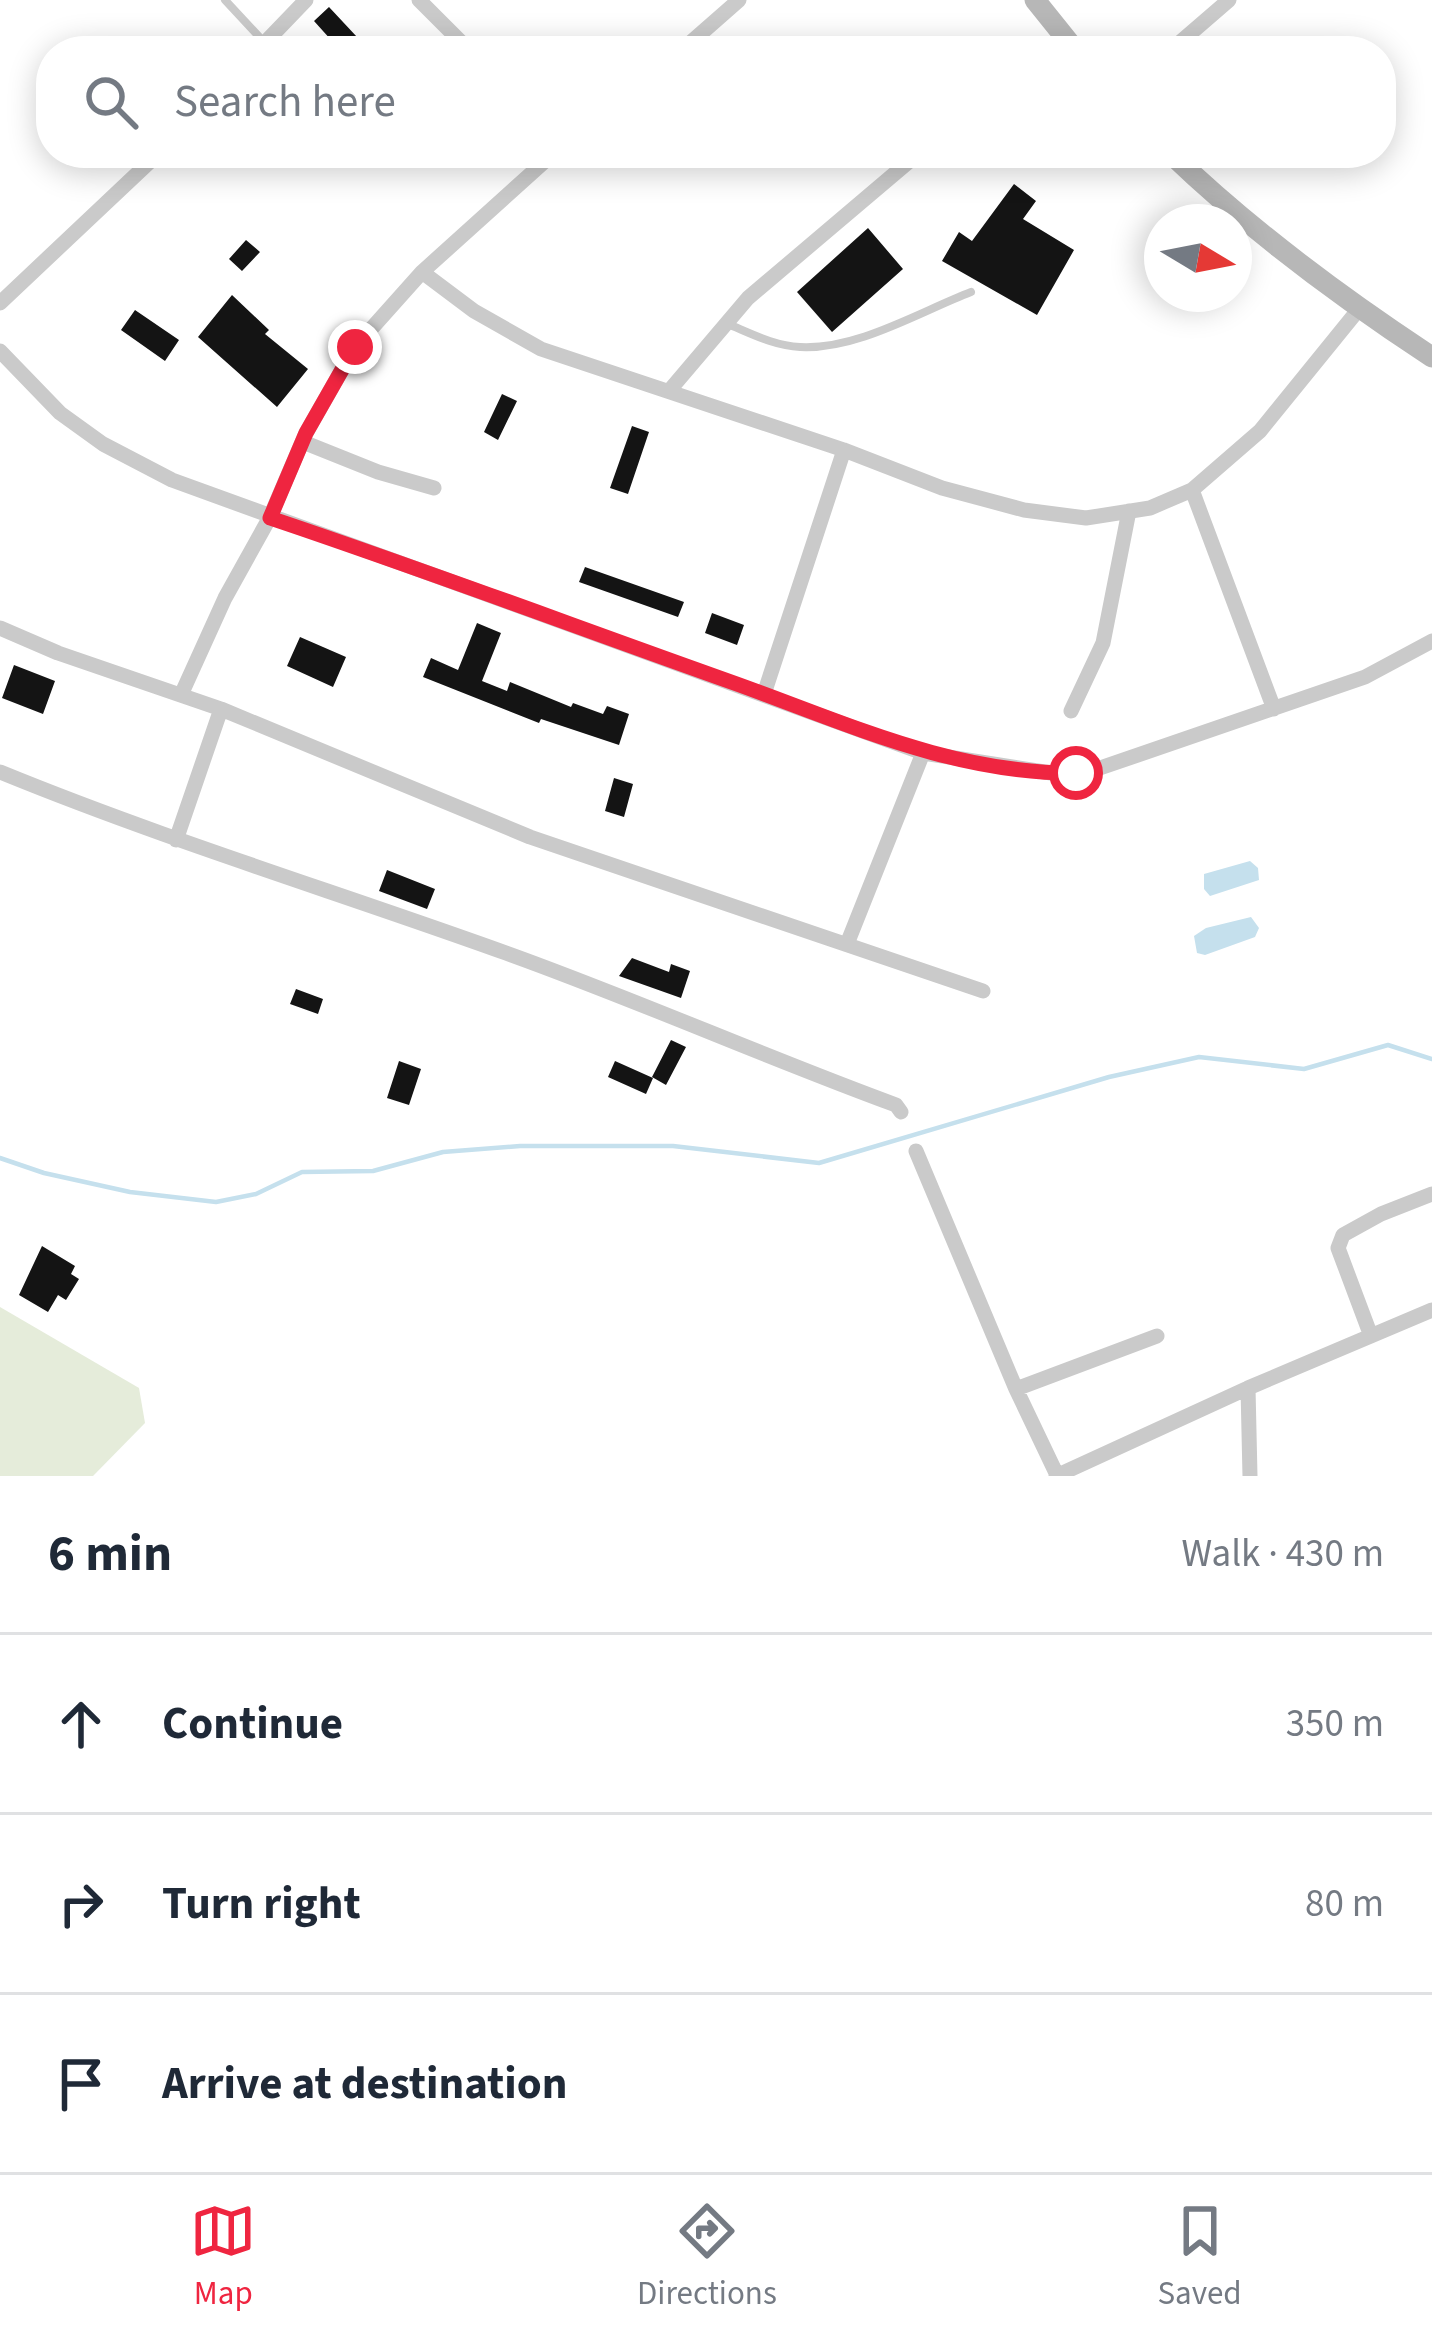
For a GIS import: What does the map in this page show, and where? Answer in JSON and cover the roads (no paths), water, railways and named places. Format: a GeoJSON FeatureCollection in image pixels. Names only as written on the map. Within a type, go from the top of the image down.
{"type":"FeatureCollection","features":[{"type":"Feature","properties":{"kind":"street"},"geometry":{"type":"LineString","coordinates":[[272,36],[306,0]]}},
{"type":"Feature","properties":{"kind":"street"},"geometry":{"type":"LineString","coordinates":[[419,0],[455,36]]}},
{"type":"Feature","properties":{"kind":"street"},"geometry":{"type":"LineString","coordinates":[[698,36],[739,0]]}},
{"type":"Feature","properties":{"kind":"street"},"geometry":{"type":"LineString","coordinates":[[1035,0],[1064,36]]}},
{"type":"Feature","properties":{"kind":"street"},"geometry":{"type":"LineString","coordinates":[[1187,36],[1229,0]]}},
{"type":"Feature","properties":{"kind":"street"},"geometry":{"type":"LineString","coordinates":[[0,303],[143,168]]}},
{"type":"Feature","properties":{"kind":"street"},"geometry":{"type":"LineString","coordinates":[[181,694],[303,442],[355,347],[422,272],[537,168]]}},
{"type":"Feature","properties":{"kind":"street"},"geometry":{"type":"LineString","coordinates":[[669,391],[748,298],[901,168]]}},
{"type":"Feature","properties":{"kind":"street"},"geometry":{"type":"LineString","coordinates":[[1186,168],[1226,206],[1358,309],[1432,357]]}},
{"type":"Feature","properties":{"kind":"street"},"geometry":{"type":"LineString","coordinates":[[422,272],[474,311],[541,349],[844,450],[942,488],[1024,509],[1086,518],[1150,508],[1192,490],[1260,431],[1358,309]]}},
{"type":"Feature","properties":{"kind":"street"},"geometry":{"type":"LineString","coordinates":[[0,351],[60,413],[103,444],[172,480],[923,753],[1076,773],[1365,677],[1432,641]]}},
{"type":"Feature","properties":{"kind":"street"},"geometry":{"type":"LineString","coordinates":[[303,442],[434,488]]}},
{"type":"Feature","properties":{"kind":"street"},"geometry":{"type":"LineString","coordinates":[[764,694],[844,450]]}},
{"type":"Feature","properties":{"kind":"street"},"geometry":{"type":"LineString","coordinates":[[1192,490],[1274,709]]}},
{"type":"Feature","properties":{"kind":"street"},"geometry":{"type":"LineString","coordinates":[[1070,711],[1103,643],[1129,512]]}},
{"type":"Feature","properties":{"kind":"street"},"geometry":{"type":"LineString","coordinates":[[0,628],[221,709],[530,837],[983,992]]}},
{"type":"Feature","properties":{"kind":"street"},"geometry":{"type":"LineString","coordinates":[[176,840],[221,709]]}},
{"type":"Feature","properties":{"kind":"street"},"geometry":{"type":"LineString","coordinates":[[847,944],[923,753]]}},
{"type":"Feature","properties":{"kind":"street"},"geometry":{"type":"LineString","coordinates":[[0,772],[176,840],[513,956],[896,1105],[901,1112]]}},
{"type":"Feature","properties":{"kind":"street"},"geometry":{"type":"LineString","coordinates":[[916,1151],[1057,1476],[1432,1310]]}},
{"type":"Feature","properties":{"kind":"street"},"geometry":{"type":"LineString","coordinates":[[1371,1336],[1338,1248],[1343,1235],[1432,1194]]}},
{"type":"Feature","properties":{"kind":"street"},"geometry":{"type":"LineString","coordinates":[[1016,1389],[1156,1336]]}},
{"type":"Feature","properties":{"kind":"street"},"geometry":{"type":"LineString","coordinates":[[1248,1388],[1250,1476]]}},
{"type":"Feature","properties":{"kind":"lane"},"geometry":{"type":"LineString","coordinates":[[225,0],[253,36]]}},
{"type":"Feature","properties":{"kind":"lane"},"geometry":{"type":"LineString","coordinates":[[728,324],[776,344],[804,348],[849,341],[971,292]]}},
{"type":"Feature","properties":{"kind":"water"},"geometry":{"type":"Polygon","coordinates":[[[1250,861],[1258,868],[1259,880],[1210,896],[1204,889],[1204,874],[1250,861]]]}},
{"type":"Feature","properties":{"kind":"water"},"geometry":{"type":"Polygon","coordinates":[[[1251,917],[1259,928],[1255,937],[1205,955],[1197,953],[1194,936],[1206,928],[1251,917]]]}},
{"type":"Feature","properties":{"kind":"waterway"},"geometry":{"type":"LineString","coordinates":[[0,1158],[130,1192],[216,1202],[256,1194],[302,1172],[373,1171],[443,1152],[520,1146],[673,1146],[819,1163],[1109,1077],[1199,1057],[1304,1069],[1388,1045],[1432,1059]]}}]}
